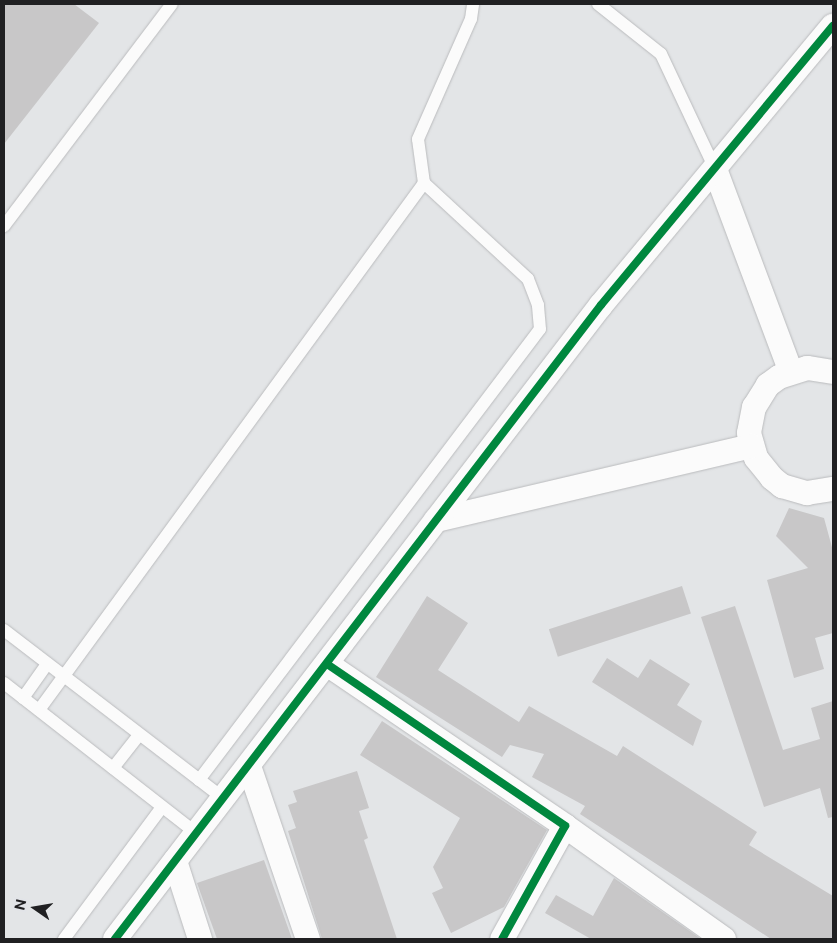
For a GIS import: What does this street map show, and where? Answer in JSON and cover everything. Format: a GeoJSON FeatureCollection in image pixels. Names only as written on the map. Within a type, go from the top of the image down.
{"type":"FeatureCollection","features":[{"type":"Feature","properties":{"kind":"street"},"geometry":{"type":"LineString","coordinates":[[115,939],[224,799],[600,305],[833,26]]}},
{"type":"Feature","properties":{"kind":"street"},"geometry":{"type":"LineString","coordinates":[[715,169],[791,372]]}},
{"type":"Feature","properties":{"kind":"street"},"geometry":{"type":"LineString","coordinates":[[833,372],[807,368],[791,372],[768,386],[757,401],[750,420],[751,446],[763,469],[782,486],[807,493],[833,489]]}},
{"type":"Feature","properties":{"kind":"street"},"geometry":{"type":"LineString","coordinates":[[436,520],[751,446]]}},
{"type":"Feature","properties":{"kind":"street"},"geometry":{"type":"LineString","coordinates":[[327,664],[565,826],[724,939]]}},
{"type":"Feature","properties":{"kind":"street"},"geometry":{"type":"LineString","coordinates":[[249,766],[308,939]]}},
{"type":"Feature","properties":{"kind":"street"},"geometry":{"type":"LineString","coordinates":[[502,939],[565,826]]}},
{"type":"Feature","properties":{"kind":"street"},"geometry":{"type":"LineString","coordinates":[[175,861],[200,939]]}},
{"type":"Feature","properties":{"kind":"lane"},"geometry":{"type":"LineString","coordinates":[[4,226],[172,4]]}},
{"type":"Feature","properties":{"kind":"lane"},"geometry":{"type":"LineString","coordinates":[[199,780],[540,329],[538,305],[528,279],[424,183],[418,139],[471,19],[473,4]]}},
{"type":"Feature","properties":{"kind":"lane"},"geometry":{"type":"LineString","coordinates":[[598,4],[661,54],[715,169]]}},
{"type":"Feature","properties":{"kind":"lane"},"geometry":{"type":"LineString","coordinates":[[39,710],[424,183]]}},
{"type":"Feature","properties":{"kind":"lane"},"geometry":{"type":"LineString","coordinates":[[4,630],[224,799]]}},
{"type":"Feature","properties":{"kind":"lane"},"geometry":{"type":"LineString","coordinates":[[23,698],[47,664]]}},
{"type":"Feature","properties":{"kind":"lane"},"geometry":{"type":"LineString","coordinates":[[4,683],[197,834]]}},
{"type":"Feature","properties":{"kind":"lane"},"geometry":{"type":"LineString","coordinates":[[113,768],[139,735]]}},
{"type":"Feature","properties":{"kind":"lane"},"geometry":{"type":"LineString","coordinates":[[64,939],[162,807]]}},
{"type":"Feature","properties":{"kind":"building"},"geometry":{"type":"Polygon","coordinates":[[[4,4],[74,4],[99,23],[4,144],[4,4]]]}},
{"type":"Feature","properties":{"kind":"building"},"geometry":{"type":"Polygon","coordinates":[[[789,508],[824,518],[833,551],[833,633],[815,638],[824,669],[794,678],[767,580],[808,568],[776,536],[789,508]]]}},
{"type":"Feature","properties":{"kind":"building"},"geometry":{"type":"Polygon","coordinates":[[[682,586],[691,614],[558,657],[549,629],[682,586]]]}},
{"type":"Feature","properties":{"kind":"building"},"geometry":{"type":"Polygon","coordinates":[[[427,596],[468,623],[438,670],[519,722],[529,706],[617,756],[623,746],[757,832],[749,845],[833,896],[833,939],[771,939],[580,814],[585,806],[532,777],[544,754],[510,745],[502,757],[376,677],[427,596]]]}},
{"type":"Feature","properties":{"kind":"building"},"geometry":{"type":"Polygon","coordinates":[[[735,606],[783,750],[820,739],[811,708],[833,701],[833,817],[828,818],[820,788],[764,807],[701,617],[735,606]]]}},
{"type":"Feature","properties":{"kind":"building"},"geometry":{"type":"Polygon","coordinates":[[[607,658],[638,678],[650,659],[690,684],[677,705],[702,721],[693,746],[592,682],[607,658]]]}},
{"type":"Feature","properties":{"kind":"building"},"geometry":{"type":"Polygon","coordinates":[[[382,721],[547,830],[504,907],[451,933],[432,893],[443,888],[433,867],[460,818],[360,755],[382,721]]]}},
{"type":"Feature","properties":{"kind":"building"},"geometry":{"type":"Polygon","coordinates":[[[357,771],[369,808],[359,811],[368,838],[364,840],[397,939],[322,939],[288,831],[296,828],[288,805],[297,802],[293,791],[357,771]]]}},
{"type":"Feature","properties":{"kind":"building"},"geometry":{"type":"Polygon","coordinates":[[[264,860],[292,939],[217,939],[197,883],[264,860]]]}},
{"type":"Feature","properties":{"kind":"building"},"geometry":{"type":"Polygon","coordinates":[[[614,878],[701,939],[591,939],[545,913],[556,895],[593,916],[614,878]]]}},
{"type":"Feature","properties":{"kind":"cycle path"},"geometry":{"type":"LineString","coordinates":[[115,939],[601,305],[833,26]]}},
{"type":"Feature","properties":{"kind":"cycle path"},"geometry":{"type":"LineString","coordinates":[[327,664],[565,826],[502,939]]}}]}
